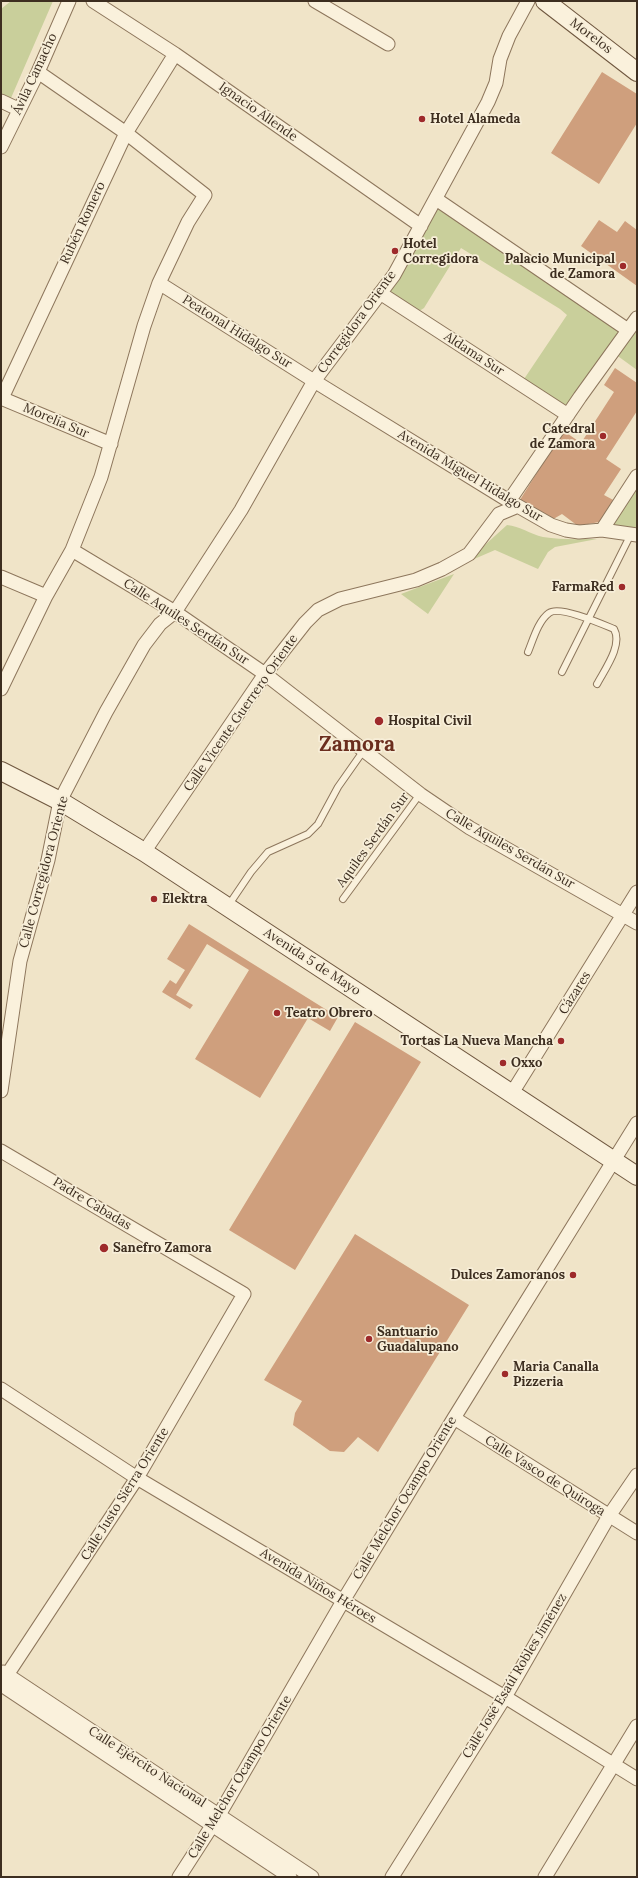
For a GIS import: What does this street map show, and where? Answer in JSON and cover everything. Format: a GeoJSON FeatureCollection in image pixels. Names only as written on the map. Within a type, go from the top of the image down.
{"type":"FeatureCollection","features":[{"type":"Feature","properties":{"kind":"street","name":"Ávila Camacho"},"geometry":{"type":"LineString","coordinates":[[1,147],[18,109],[38,72],[69,1]]}},
{"type":"Feature","properties":{"kind":"street","name":"Ignacio Allende"},"geometry":{"type":"LineString","coordinates":[[93,1],[175,54],[421,226]]}},
{"type":"Feature","properties":{"kind":"street"},"geometry":{"type":"LineString","coordinates":[[315,1],[388,44]]}},
{"type":"Feature","properties":{"kind":"street","name":"Corregidora Oriente"},"geometry":{"type":"LineString","coordinates":[[175,612],[241,510],[314,381],[394,275],[488,102],[496,83],[500,59],[509,36],[528,1]]}},
{"type":"Feature","properties":{"kind":"street","name":"Morelos"},"geometry":{"type":"LineString","coordinates":[[545,1],[637,72]]}},
{"type":"Feature","properties":{"kind":"street","name":"Rubén Romero"},"geometry":{"type":"LineString","coordinates":[[1,398],[126,133],[175,54]]}},
{"type":"Feature","properties":{"kind":"street"},"geometry":{"type":"LineString","coordinates":[[1,689],[46,596],[72,550],[111,444],[131,366],[160,283],[188,222],[205,195],[126,133],[38,72]]}},
{"type":"Feature","properties":{"kind":"street"},"geometry":{"type":"LineString","coordinates":[[1,101],[18,109]]}},
{"type":"Feature","properties":{"kind":"street"},"geometry":{"type":"LineString","coordinates":[[436,200],[628,330]]}},
{"type":"Feature","properties":{"kind":"street","name":"Peatonal Hidalgo Sur"},"geometry":{"type":"LineString","coordinates":[[160,283],[314,381]]}},
{"type":"Feature","properties":{"kind":"street","name":"Aldama Sur"},"geometry":{"type":"LineString","coordinates":[[380,293],[568,415]]}},
{"type":"Feature","properties":{"kind":"street"},"geometry":{"type":"LineString","coordinates":[[513,503],[568,415],[637,318]]}},
{"type":"Feature","properties":{"kind":"street","name":"Avenida Miguel Hidalgo Sur"},"geometry":{"type":"LineString","coordinates":[[314,381],[551,525],[566,530],[579,532],[602,530],[634,534]]}},
{"type":"Feature","properties":{"kind":"street","name":"Morelia Sur"},"geometry":{"type":"LineString","coordinates":[[1,398],[111,444]]}},
{"type":"Feature","properties":{"kind":"street"},"geometry":{"type":"LineString","coordinates":[[602,530],[637,476]]}},
{"type":"Feature","properties":{"kind":"street","name":"Calle Vicente Guerrero Oriente"},"geometry":{"type":"LineString","coordinates":[[144,852],[265,674],[305,622],[318,610],[340,599],[416,580],[442,570],[469,554],[499,514],[513,503]]}},
{"type":"Feature","properties":{"kind":"street","name":"Calle Aquiles Serdán Sur"},"geometry":{"type":"LineString","coordinates":[[72,550],[175,612],[265,674],[420,794],[470,828],[624,914],[637,923]]}},
{"type":"Feature","properties":{"kind":"street"},"geometry":{"type":"LineString","coordinates":[[1,577],[46,596]]}},
{"type":"Feature","properties":{"kind":"street","name":"Calle Corregidora Oriente"},"geometry":{"type":"LineString","coordinates":[[1,1091],[20,961],[48,860],[60,801],[106,712],[144,645],[160,624],[175,612]]}},
{"type":"Feature","properties":{"kind":"street","name":"Avenida 5 de Mayo"},"geometry":{"type":"LineString","coordinates":[[1,771],[60,801],[144,852],[637,1176]]}},
{"type":"Feature","properties":{"kind":"street","name":"Cázares"},"geometry":{"type":"LineString","coordinates":[[512,1093],[637,892]]}},
{"type":"Feature","properties":{"kind":"street","name":"Calle Melchor Ocampo Oriente"},"geometry":{"type":"LineString","coordinates":[[179,1877],[216,1821],[343,1601],[454,1418],[612,1161],[637,1123]]}},
{"type":"Feature","properties":{"kind":"street","name":"Padre Cabadas"},"geometry":{"type":"LineString","coordinates":[[1,1151],[244,1294]]}},
{"type":"Feature","properties":{"kind":"street","name":"Calle Justo Sierra Oriente"},"geometry":{"type":"LineString","coordinates":[[5,1680],[137,1478],[244,1294]]}},
{"type":"Feature","properties":{"kind":"street","name":"Avenida Niños Héroes"},"geometry":{"type":"LineString","coordinates":[[1,1389],[137,1478],[505,1697],[637,1779]]}},
{"type":"Feature","properties":{"kind":"street","name":"Calle Vasco de Quiroga"},"geometry":{"type":"LineString","coordinates":[[454,1418],[637,1533]]}},
{"type":"Feature","properties":{"kind":"street","name":"Calle José Esaúl Robles Jiménez"},"geometry":{"type":"LineString","coordinates":[[392,1877],[505,1697],[610,1516],[637,1475]]}},
{"type":"Feature","properties":{"kind":"street","name":"Calle Ejército Nacional"},"geometry":{"type":"LineString","coordinates":[[5,1680],[216,1821],[290,1877]]}},
{"type":"Feature","properties":{"kind":"street"},"geometry":{"type":"LineString","coordinates":[[545,1877],[637,1726]]}},
{"type":"Feature","properties":{"kind":"street","name":"Calle Ejército Nacional"},"geometry":{"type":"LineString","coordinates":[[216,1821],[312,1877]]}},
{"type":"Feature","properties":{"kind":"lane"},"geometry":{"type":"LineString","coordinates":[[562,672],[588,619],[634,534]]}},
{"type":"Feature","properties":{"kind":"lane"},"geometry":{"type":"LineString","coordinates":[[528,652],[542,621],[549,613],[556,610],[588,619],[614,629],[618,636],[616,645],[597,684]]}},
{"type":"Feature","properties":{"kind":"lane"},"geometry":{"type":"LineString","coordinates":[[227,906],[268,852],[308,834],[318,824],[338,786],[364,750]]}},
{"type":"Feature","properties":{"kind":"lane","name":"Aquiles Serdán Sur"},"geometry":{"type":"LineString","coordinates":[[343,899],[420,794]]}},
{"type":"Feature","properties":{"kind":"green space"},"geometry":{"type":"Polygon","coordinates":[[[11,1],[53,1],[11,98],[1,93],[1,9],[11,1]]]}},
{"type":"Feature","properties":{"kind":"green space"},"geometry":{"type":"Polygon","coordinates":[[[441,203],[624,328],[563,412],[520,385],[567,315],[560,309],[461,248],[424,308],[413,315],[380,293],[421,226],[441,203]]]}},
{"type":"Feature","properties":{"kind":"green space"},"geometry":{"type":"Polygon","coordinates":[[[637,324],[637,370],[615,354],[637,324]]]}},
{"type":"Feature","properties":{"kind":"green space"},"geometry":{"type":"Polygon","coordinates":[[[637,487],[637,535],[602,530],[637,487]]]}},
{"type":"Feature","properties":{"kind":"green space"},"geometry":{"type":"Polygon","coordinates":[[[507,525],[543,537],[563,539],[597,539],[555,547],[548,552],[538,569],[495,550],[465,563],[507,525]]]}},
{"type":"Feature","properties":{"kind":"green space"},"geometry":{"type":"Polygon","coordinates":[[[454,574],[428,614],[401,594],[454,574]]]}},
{"type":"Feature","properties":{"kind":"building"},"geometry":{"type":"Polygon","coordinates":[[[602,72],[637,94],[637,123],[599,184],[551,153],[602,72]]]}},
{"type":"Feature","properties":{"kind":"building","name":"Palacio Municipal de Zamora"},"geometry":{"type":"Polygon","coordinates":[[[599,220],[617,232],[625,221],[637,230],[637,286],[581,246],[599,220]]]}},
{"type":"Feature","properties":{"kind":"building","name":"Catedral de Zamora"},"geometry":{"type":"Polygon","coordinates":[[[615,368],[637,383],[637,411],[606,459],[621,469],[604,495],[617,502],[599,522],[578,526],[562,514],[550,521],[518,503],[545,460],[543,458],[561,429],[581,443],[614,392],[604,385],[615,368]]]}},
{"type":"Feature","properties":{"kind":"building","name":"Teatro Obrero"},"geometry":{"type":"Polygon","coordinates":[[[189,924],[338,1017],[330,1031],[308,1018],[260,1098],[195,1059],[249,970],[207,944],[176,995],[193,1005],[190,1009],[162,992],[170,980],[176,984],[185,970],[167,959],[189,924]]]}},
{"type":"Feature","properties":{"kind":"building"},"geometry":{"type":"Polygon","coordinates":[[[355,1022],[421,1062],[295,1270],[229,1230],[355,1022]]]}},
{"type":"Feature","properties":{"kind":"building","name":"Santuario Guadalupano"},"geometry":{"type":"Polygon","coordinates":[[[355,1234],[469,1305],[378,1452],[358,1437],[344,1452],[330,1451],[293,1425],[295,1413],[302,1401],[264,1380],[355,1234]]]}},
{"type":"Feature","properties":{"kind":"place","name":"Hotel Alameda"},"geometry":{"type":"Point","coordinates":[422,119]}},
{"type":"Feature","properties":{"kind":"place","name":"Hotel Corregidora"},"geometry":{"type":"Point","coordinates":[395,251]}},
{"type":"Feature","properties":{"kind":"place","name":"Palacio Municipal de Zamora"},"geometry":{"type":"Point","coordinates":[623,266]}},
{"type":"Feature","properties":{"kind":"place","name":"Catedral de Zamora"},"geometry":{"type":"Point","coordinates":[603,436]}},
{"type":"Feature","properties":{"kind":"place","name":"FarmaRed"},"geometry":{"type":"Point","coordinates":[622,587]}},
{"type":"Feature","properties":{"kind":"place","name":"Hospital Civil"},"geometry":{"type":"Point","coordinates":[379,721]}},
{"type":"Feature","properties":{"kind":"place","name":"Elektra"},"geometry":{"type":"Point","coordinates":[154,899]}},
{"type":"Feature","properties":{"kind":"place","name":"Teatro Obrero"},"geometry":{"type":"Point","coordinates":[277,1013]}},
{"type":"Feature","properties":{"kind":"place","name":"Tortas La Nueva Mancha"},"geometry":{"type":"Point","coordinates":[561,1041]}},
{"type":"Feature","properties":{"kind":"place","name":"Oxxo"},"geometry":{"type":"Point","coordinates":[503,1063]}},
{"type":"Feature","properties":{"kind":"place","name":"Sanefro Zamora"},"geometry":{"type":"Point","coordinates":[104,1248]}},
{"type":"Feature","properties":{"kind":"place","name":"Dulces Zamoranos"},"geometry":{"type":"Point","coordinates":[573,1275]}},
{"type":"Feature","properties":{"kind":"place","name":"Santuario Guadalupano"},"geometry":{"type":"Point","coordinates":[369,1339]}},
{"type":"Feature","properties":{"kind":"place","name":"Maria Canalla Pizzeria"},"geometry":{"type":"Point","coordinates":[505,1374]}},
{"type":"Feature","properties":{"kind":"district","name":"Zamora"},"geometry":{"type":"Point","coordinates":[357,745]}}]}
